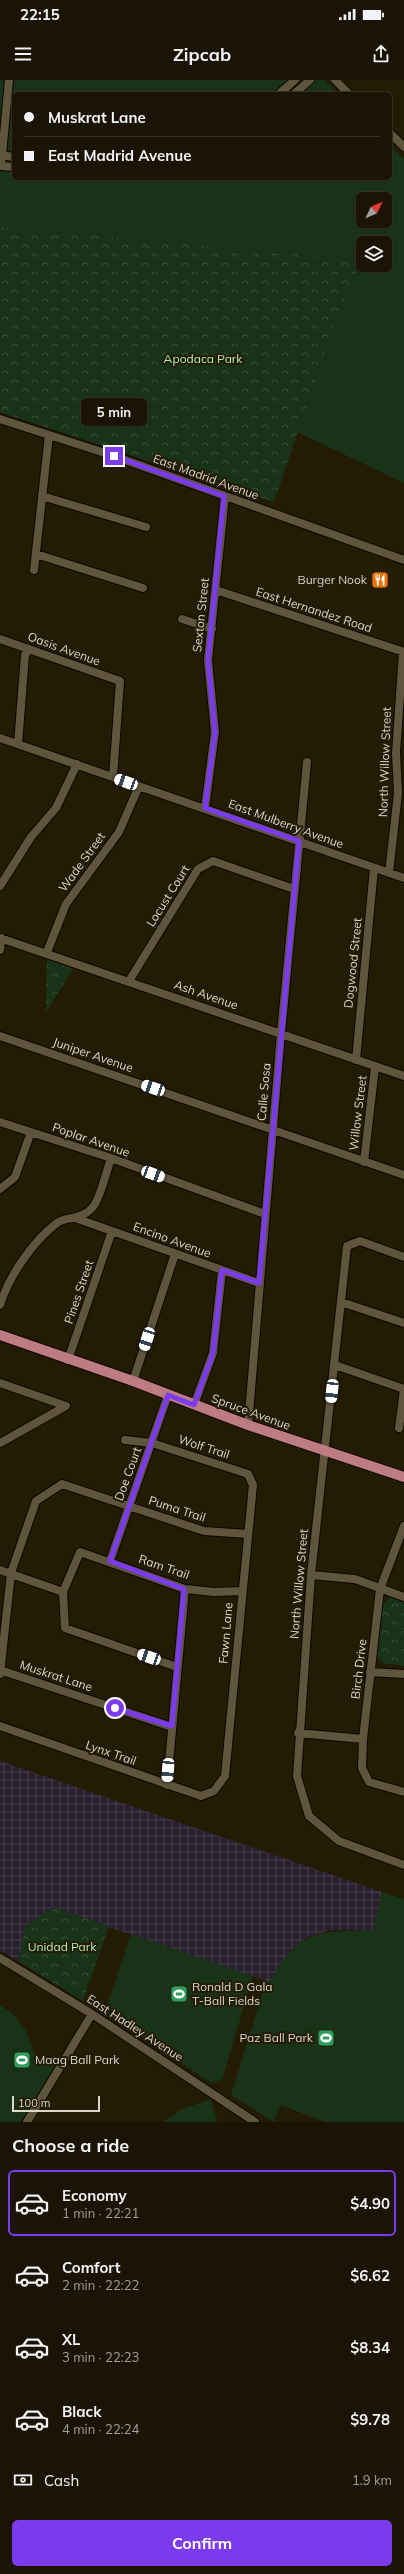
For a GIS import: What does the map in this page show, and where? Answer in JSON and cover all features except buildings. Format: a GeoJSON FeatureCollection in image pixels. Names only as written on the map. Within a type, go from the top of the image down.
{"type":"FeatureCollection","features":[{"type":"Feature","properties":{"kind":"main road","name":"Spruce Avenue"},"geometry":{"type":"LineString","coordinates":[[0,1335],[68,1360],[133,1381],[248,1425],[404,1477]]}},
{"type":"Feature","properties":{"kind":"street"},"geometry":{"type":"LineString","coordinates":[[9,80],[0,166],[12,167]]}},
{"type":"Feature","properties":{"kind":"street"},"geometry":{"type":"LineString","coordinates":[[281,92],[295,80]]}},
{"type":"Feature","properties":{"kind":"street"},"geometry":{"type":"LineString","coordinates":[[296,92],[310,80]]}},
{"type":"Feature","properties":{"kind":"street"},"geometry":{"type":"LineString","coordinates":[[335,80],[348,92]]}},
{"type":"Feature","properties":{"kind":"street"},"geometry":{"type":"LineString","coordinates":[[392,135],[404,146]]}},
{"type":"Feature","properties":{"kind":"street"},"geometry":{"type":"LineString","coordinates":[[0,155],[12,157]]}},
{"type":"Feature","properties":{"kind":"street","name":"East Madrid Avenue"},"geometry":{"type":"LineString","coordinates":[[0,419],[404,560]]}},
{"type":"Feature","properties":{"kind":"street"},"geometry":{"type":"LineString","coordinates":[[34,570],[49,435]]}},
{"type":"Feature","properties":{"kind":"street"},"geometry":{"type":"LineString","coordinates":[[42,496],[146,527]]}},
{"type":"Feature","properties":{"kind":"street","name":"Sexton Street"},"geometry":{"type":"LineString","coordinates":[[205,808],[215,732],[208,660],[224,496]]}},
{"type":"Feature","properties":{"kind":"street"},"geometry":{"type":"LineString","coordinates":[[36,554],[143,588]]}},
{"type":"Feature","properties":{"kind":"street","name":"East Hernandez Road"},"geometry":{"type":"LineString","coordinates":[[216,590],[403,652]]}},
{"type":"Feature","properties":{"kind":"street"},"geometry":{"type":"LineString","coordinates":[[182,619],[212,629]]}},
{"type":"Feature","properties":{"kind":"street","name":"Oasis Avenue"},"geometry":{"type":"LineString","coordinates":[[0,639],[120,682],[113,777]]}},
{"type":"Feature","properties":{"kind":"street"},"geometry":{"type":"LineString","coordinates":[[18,744],[25,655],[29,649]]}},
{"type":"Feature","properties":{"kind":"street","name":"North Willow Street"},"geometry":{"type":"LineString","coordinates":[[389,872],[401,794],[396,753],[403,652]]}},
{"type":"Feature","properties":{"kind":"street","name":"East Mulberry Avenue"},"geometry":{"type":"LineString","coordinates":[[0,738],[404,878]]}},
{"type":"Feature","properties":{"kind":"street","name":"Calle Sosa"},"geometry":{"type":"LineString","coordinates":[[248,1425],[281,1034],[307,762]]}},
{"type":"Feature","properties":{"kind":"street"},"geometry":{"type":"LineString","coordinates":[[0,886],[32,837],[56,808],[77,764]]}},
{"type":"Feature","properties":{"kind":"street","name":"Wade Street"},"geometry":{"type":"LineString","coordinates":[[47,952],[66,904],[119,832],[139,786]]}},
{"type":"Feature","properties":{"kind":"street","name":"Locust Court"},"geometry":{"type":"LineString","coordinates":[[129,981],[198,868],[213,862],[294,889]]}},
{"type":"Feature","properties":{"kind":"street","name":"Dogwood Street"},"geometry":{"type":"LineString","coordinates":[[356,1060],[374,868]]}},
{"type":"Feature","properties":{"kind":"street"},"geometry":{"type":"LineString","coordinates":[[0,950],[1,938]]}},
{"type":"Feature","properties":{"kind":"street","name":"Ash Avenue"},"geometry":{"type":"LineString","coordinates":[[1,938],[47,952],[404,1076]]}},
{"type":"Feature","properties":{"kind":"street","name":"Juniper Avenue"},"geometry":{"type":"LineString","coordinates":[[0,1036],[404,1175]]}},
{"type":"Feature","properties":{"kind":"street","name":"Willow Street"},"geometry":{"type":"LineString","coordinates":[[364,1162],[375,1067]]}},
{"type":"Feature","properties":{"kind":"street","name":"Poplar Avenue"},"geometry":{"type":"LineString","coordinates":[[0,1122],[111,1158],[265,1214]]}},
{"type":"Feature","properties":{"kind":"street"},"geometry":{"type":"LineString","coordinates":[[0,1189],[15,1178],[31,1132]]}},
{"type":"Feature","properties":{"kind":"street"},"geometry":{"type":"LineString","coordinates":[[0,1305],[5,1289],[19,1264],[58,1222],[78,1219],[93,1207],[111,1158]]}},
{"type":"Feature","properties":{"kind":"street","name":"Encino Avenue"},"geometry":{"type":"LineString","coordinates":[[78,1219],[259,1283]]}},
{"type":"Feature","properties":{"kind":"street","name":"Pines Street"},"geometry":{"type":"LineString","coordinates":[[68,1360],[112,1231]]}},
{"type":"Feature","properties":{"kind":"street","name":"North Willow Street"},"geometry":{"type":"LineString","coordinates":[[404,1257],[360,1242],[347,1246],[323,1451],[311,1575],[298,1733],[297,1776],[309,1816],[340,1841],[404,1865]]}},
{"type":"Feature","properties":{"kind":"street"},"geometry":{"type":"LineString","coordinates":[[133,1381],[175,1254]]}},
{"type":"Feature","properties":{"kind":"street"},"geometry":{"type":"LineString","coordinates":[[194,1405],[213,1353],[222,1270]]}},
{"type":"Feature","properties":{"kind":"street"},"geometry":{"type":"LineString","coordinates":[[341,1302],[404,1323]]}},
{"type":"Feature","properties":{"kind":"street"},"geometry":{"type":"LineString","coordinates":[[334,1365],[404,1389],[399,1428]]}},
{"type":"Feature","properties":{"kind":"street"},"geometry":{"type":"LineString","coordinates":[[0,1383],[66,1406],[0,1443]]}},
{"type":"Feature","properties":{"kind":"street","name":"Doe Court"},"geometry":{"type":"LineString","coordinates":[[110,1561],[168,1395]]}},
{"type":"Feature","properties":{"kind":"street","name":"Wolf Trail"},"geometry":{"type":"LineString","coordinates":[[125,1440],[152,1443],[248,1474]]}},
{"type":"Feature","properties":{"kind":"street","name":"Fawn Lane"},"geometry":{"type":"LineString","coordinates":[[214,1792],[225,1776],[253,1485],[248,1474]]}},
{"type":"Feature","properties":{"kind":"street","name":"Puma Trail"},"geometry":{"type":"LineString","coordinates":[[11,1573],[36,1501],[62,1484],[204,1531],[248,1534]]}},
{"type":"Feature","properties":{"kind":"street","name":"Birch Drive"},"geometry":{"type":"LineString","coordinates":[[404,1526],[380,1589],[363,1739],[362,1768],[369,1782],[404,1792]]}},
{"type":"Feature","properties":{"kind":"street","name":"Ram Trail"},"geometry":{"type":"LineString","coordinates":[[63,1592],[80,1552],[110,1561],[184,1589],[214,1592],[242,1590]]}},
{"type":"Feature","properties":{"kind":"street"},"geometry":{"type":"LineString","coordinates":[[0,1570],[63,1592],[65,1628],[177,1667]]}},
{"type":"Feature","properties":{"kind":"street"},"geometry":{"type":"LineString","coordinates":[[0,1674],[11,1573]]}},
{"type":"Feature","properties":{"kind":"street"},"geometry":{"type":"LineString","coordinates":[[311,1575],[355,1579],[404,1597]]}},
{"type":"Feature","properties":{"kind":"street"},"geometry":{"type":"LineString","coordinates":[[167,1785],[184,1589]]}},
{"type":"Feature","properties":{"kind":"street","name":"Muskrat Lane"},"geometry":{"type":"LineString","coordinates":[[0,1670],[172,1726]]}},
{"type":"Feature","properties":{"kind":"street"},"geometry":{"type":"LineString","coordinates":[[370,1672],[404,1674]]}},
{"type":"Feature","properties":{"kind":"street","name":"Lynx Trail"},"geometry":{"type":"LineString","coordinates":[[0,1726],[201,1796],[214,1792]]}},
{"type":"Feature","properties":{"kind":"street"},"geometry":{"type":"LineString","coordinates":[[298,1733],[363,1739]]}},
{"type":"Feature","properties":{"kind":"street","name":"East Hadley Avenue"},"geometry":{"type":"LineString","coordinates":[[0,1958],[92,2014],[255,2122]]}},
{"type":"Feature","properties":{"kind":"street"},"geometry":{"type":"LineString","coordinates":[[27,2122],[92,2014]]}},
{"type":"Feature","properties":{"kind":"shaded area"},"geometry":{"type":"Polygon","coordinates":[[[0,1761],[382,1892],[374,1930],[330,1930],[306,1938],[291,1950],[270,1982],[53,1908],[25,1926],[18,1961],[0,1950],[0,1761]]]}},
{"type":"Feature","properties":{"kind":"green space"},"geometry":{"type":"Polygon","coordinates":[[[0,80],[325,80],[337,92],[12,92],[12,180],[392,180],[392,147],[404,159],[404,483],[297,432],[335,323],[357,272],[392,272],[392,236],[356,236],[356,259],[0,227],[0,80]]]}},
{"type":"Feature","properties":{"kind":"green space","name":"Apodaca Park"},"geometry":{"type":"Polygon","coordinates":[[[0,227],[356,259],[357,272],[335,323],[274,502],[0,412],[0,227]]]}},
{"type":"Feature","properties":{"kind":"green space"},"geometry":{"type":"Polygon","coordinates":[[[47,959],[73,969],[46,1012],[47,959]]]}},
{"type":"Feature","properties":{"kind":"green space"},"geometry":{"type":"Polygon","coordinates":[[[390,1597],[404,1601],[404,1666],[383,1663],[376,1655],[383,1604],[390,1597]]]}},
{"type":"Feature","properties":{"kind":"green space","name":"Paz Ball Park"},"geometry":{"type":"Polygon","coordinates":[[[382,1892],[404,1899],[404,2122],[325,2122],[281,2105],[274,2122],[231,2095],[266,1981],[270,1982],[291,1951],[301,1942],[313,1936],[339,1931],[374,1930],[382,1892]]]}},
{"type":"Feature","properties":{"kind":"green space","name":"Unidad Park"},"geometry":{"type":"Polygon","coordinates":[[[53,1907],[109,1926],[83,2001],[18,1961],[25,1926],[53,1907]]]}},
{"type":"Feature","properties":{"kind":"green space","name":"Ronald D Gala T-Ball Fields"},"geometry":{"type":"Polygon","coordinates":[[[131,1934],[253,1976],[222,2080],[211,2083],[105,2012],[131,1934]]]}},
{"type":"Feature","properties":{"kind":"green space","name":"Maag Ball Park"},"geometry":{"type":"Polygon","coordinates":[[[0,2005],[13,2014],[27,2032],[34,2053],[55,2066],[21,2122],[0,2122],[0,2005]]]}},
{"type":"Feature","properties":{"kind":"green space"},"geometry":{"type":"Polygon","coordinates":[[[211,2099],[217,2122],[163,2122],[180,2110],[211,2099]]]}},
{"type":"Feature","properties":{"kind":"place","name":"Burger Nook"},"geometry":{"type":"Point","coordinates":[380,580]}},
{"type":"Feature","properties":{"kind":"place","name":"Ronald D Gala T-Ball Fields"},"geometry":{"type":"Point","coordinates":[179,1994]}},
{"type":"Feature","properties":{"kind":"place","name":"Paz Ball Park"},"geometry":{"type":"Point","coordinates":[326,2038]}},
{"type":"Feature","properties":{"kind":"place","name":"Maag Ball Park"},"geometry":{"type":"Point","coordinates":[22,2060]}},
{"type":"Feature","properties":{"kind":"route"},"geometry":{"type":"LineString","coordinates":[[114,456],[224,496],[208,660],[215,732],[205,808],[299,841],[259,1283],[222,1270],[213,1353],[194,1405],[168,1395],[110,1561],[184,1589],[172,1726],[115,1708]]}}]}
